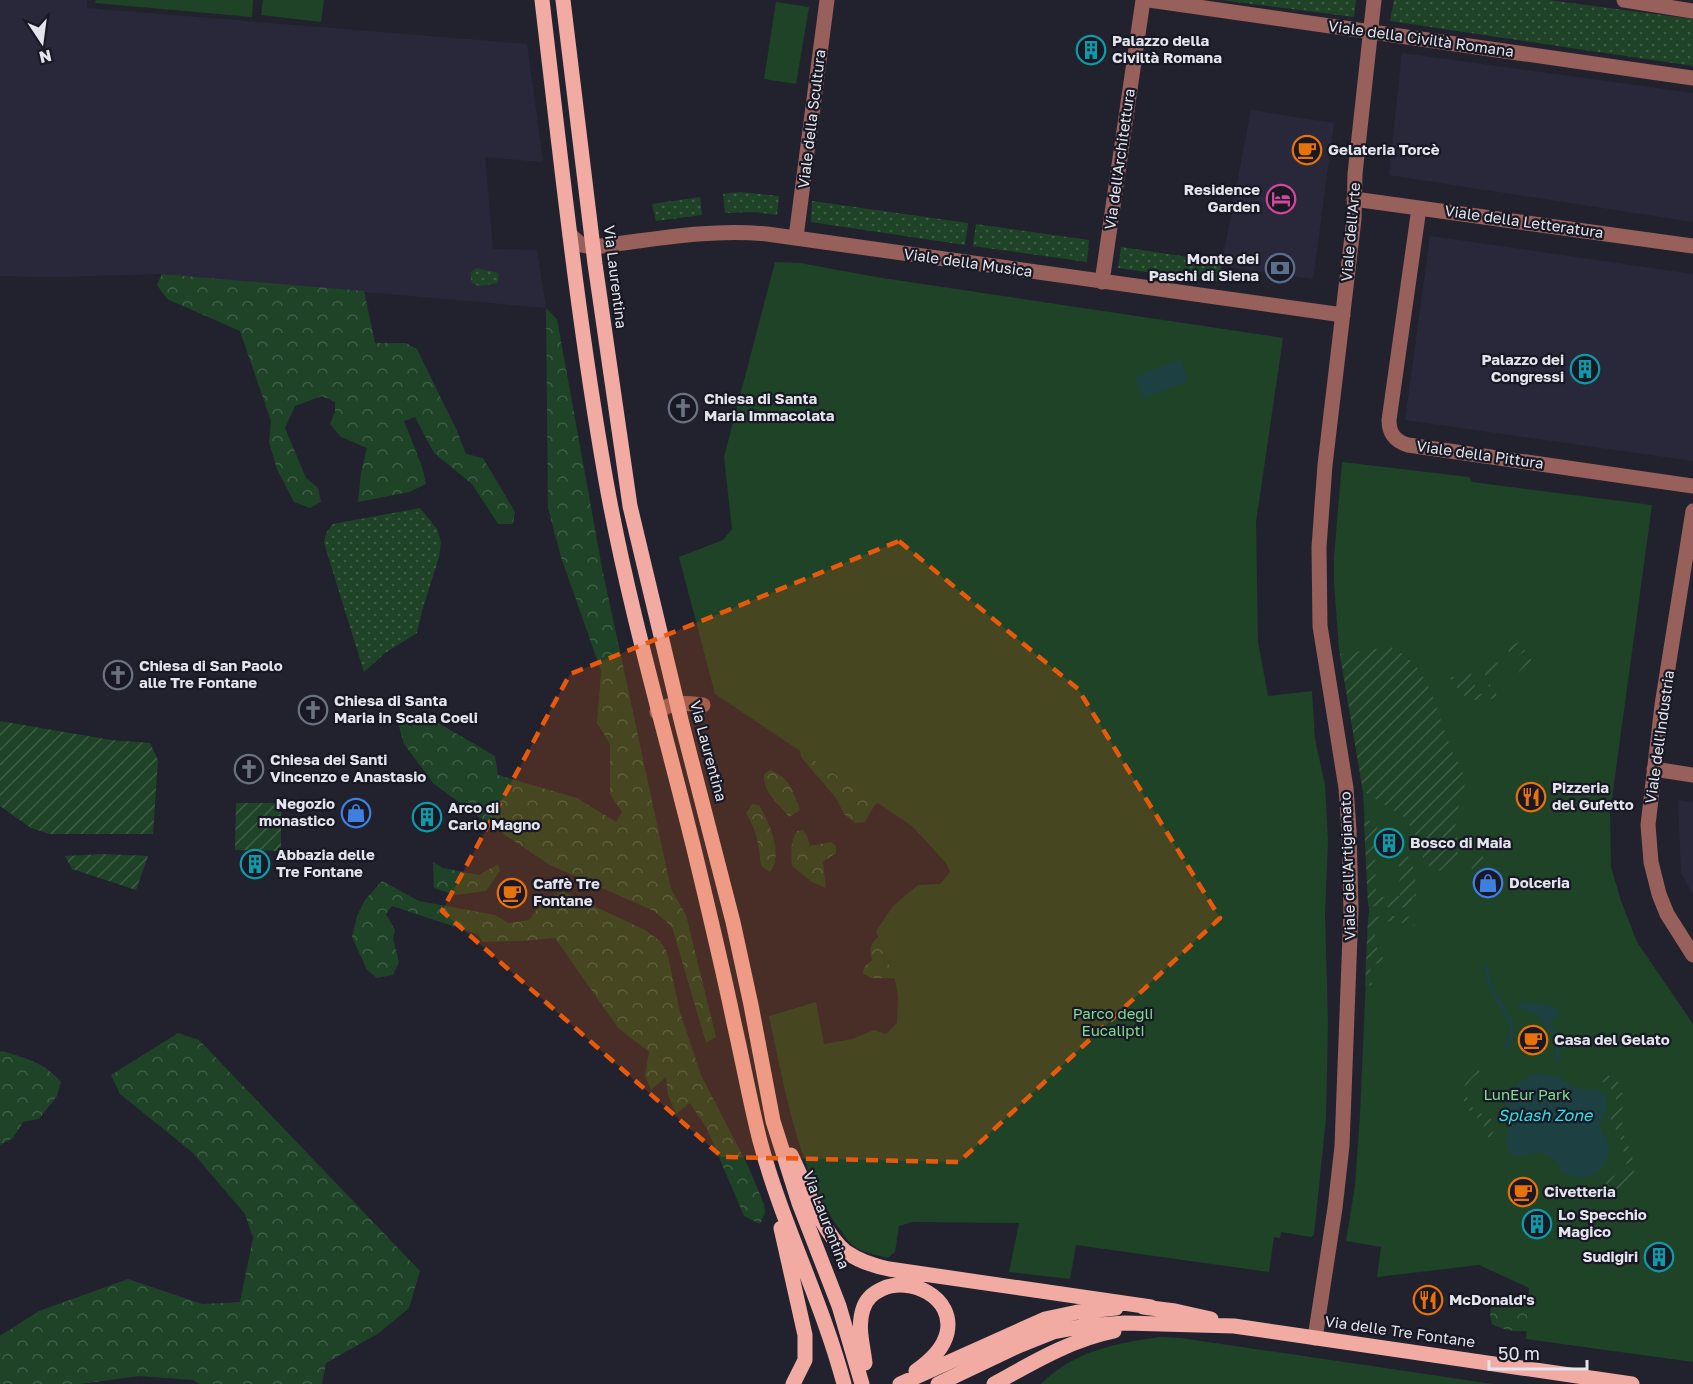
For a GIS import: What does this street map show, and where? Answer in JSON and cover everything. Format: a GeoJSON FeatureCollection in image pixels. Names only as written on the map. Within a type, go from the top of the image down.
{"type":"FeatureCollection","features":[{"type":"Feature","properties":{"kind":"main road"},"geometry":{"type":"LineString","coordinates":[[542,0],[570,235],[606,483],[657,712],[674,768],[709,912],[805,1335],[805,1360],[793,1384]]}},
{"type":"Feature","properties":{"kind":"main road","name":"Via Laurentina"},"geometry":{"type":"LineString","coordinates":[[563,0],[593,247],[628,495],[677,703],[733,922],[773,1121],[799,1203],[839,1306],[862,1384]]}},
{"type":"Feature","properties":{"kind":"main road"},"geometry":{"type":"LineString","coordinates":[[773,1121],[824,1223],[841,1247],[857,1258],[882,1267],[1151,1307]]}},
{"type":"Feature","properties":{"kind":"main road"},"geometry":{"type":"LineString","coordinates":[[767,1164],[824,1318],[844,1384]]}},
{"type":"Feature","properties":{"kind":"main road"},"geometry":{"type":"LineString","coordinates":[[868,1384],[860,1327],[864,1306],[868,1298],[882,1289],[904,1284],[920,1287],[934,1297],[946,1316],[948,1330],[943,1344],[935,1355],[899,1384]]}},
{"type":"Feature","properties":{"kind":"main road","name":"Via delle Tre Fontane"},"geometry":{"type":"LineString","coordinates":[[899,1384],[1045,1319],[1091,1310],[1151,1307],[1196,1315],[1234,1326]]}},
{"type":"Feature","properties":{"kind":"main road","name":"Via delle Tre Fontane"},"geometry":{"type":"LineString","coordinates":[[938,1384],[1053,1332],[1099,1324],[1125,1323],[1234,1326],[1632,1384]]}},
{"type":"Feature","properties":{"kind":"main road"},"geometry":{"type":"LineString","coordinates":[[994,1384],[1043,1357],[1085,1338],[1111,1331],[1157,1324]]}},
{"type":"Feature","properties":{"kind":"street","name":"Viale della Scultura"},"geometry":{"type":"LineString","coordinates":[[796,237],[827,0]]}},
{"type":"Feature","properties":{"kind":"street","name":"Via dell'Architettura"},"geometry":{"type":"LineString","coordinates":[[1102,282],[1143,0]]}},
{"type":"Feature","properties":{"kind":"street","name":"Viale della Civiltà Romana"},"geometry":{"type":"LineString","coordinates":[[1149,0],[1371,30],[1693,78]]}},
{"type":"Feature","properties":{"kind":"street","name":"Viale dell'Arte"},"geometry":{"type":"LineString","coordinates":[[1324,465],[1354,219],[1354,199],[1374,0]]}},
{"type":"Feature","properties":{"kind":"street"},"geometry":{"type":"LineString","coordinates":[[1624,0],[1693,11]]}},
{"type":"Feature","properties":{"kind":"street"},"geometry":{"type":"LineString","coordinates":[[556,117],[577,115]]}},
{"type":"Feature","properties":{"kind":"street","name":"Viale della Letteratura"},"geometry":{"type":"LineString","coordinates":[[1354,199],[1693,246]]}},
{"type":"Feature","properties":{"kind":"street","name":"Viale della Pittura"},"geometry":{"type":"LineString","coordinates":[[1419,208],[1389,420],[1390,431],[1394,438],[1408,445],[1693,486]]}},
{"type":"Feature","properties":{"kind":"street","name":"Viale della Musica"},"geometry":{"type":"LineString","coordinates":[[593,247],[742,231],[1343,315]]}},
{"type":"Feature","properties":{"kind":"street"},"geometry":{"type":"LineString","coordinates":[[570,235],[582,246],[593,247]]}},
{"type":"Feature","properties":{"kind":"street","name":"Viale dell'Artigianato"},"geometry":{"type":"LineString","coordinates":[[1315,1338],[1342,1146],[1351,909],[1350,838],[1346,788],[1323,651],[1318,605],[1324,465]]}},
{"type":"Feature","properties":{"kind":"street","name":"Viale dell'Industria"},"geometry":{"type":"LineString","coordinates":[[1693,513],[1662,705],[1648,825],[1648,844],[1653,876],[1667,914],[1693,955]]}},
{"type":"Feature","properties":{"kind":"street"},"geometry":{"type":"LineString","coordinates":[[657,712],[677,703],[703,705]]}},
{"type":"Feature","properties":{"kind":"street"},"geometry":{"type":"LineString","coordinates":[[1654,769],[1693,775]]}},
{"type":"Feature","properties":{"kind":"highlighted area"},"geometry":{"type":"Polygon","coordinates":[[[899,541],[1078,689],[1220,918],[959,1162],[722,1157],[442,911],[570,674],[899,541]]]}},
{"type":"Feature","properties":{"kind":"shaded area"},"geometry":{"type":"Polygon","coordinates":[[[0,0],[87,0],[87,8],[527,44],[543,162],[485,157],[493,249],[537,250],[546,308],[162,274],[0,276],[0,0]]]}},
{"type":"Feature","properties":{"kind":"shaded area"},"geometry":{"type":"Polygon","coordinates":[[[1402,53],[1693,93],[1693,222],[1389,175],[1402,53]]]}},
{"type":"Feature","properties":{"kind":"shaded area"},"geometry":{"type":"Polygon","coordinates":[[[1251,110],[1334,123],[1313,279],[1234,268],[1222,262],[1251,110]]]}},
{"type":"Feature","properties":{"kind":"shaded area","name":"Palazzo dei Congressi"},"geometry":{"type":"Polygon","coordinates":[[[1430,236],[1693,274],[1693,461],[1405,420],[1430,236]]]}},
{"type":"Feature","properties":{"kind":"shaded area"},"geometry":{"type":"Polygon","coordinates":[[[1678,800],[1693,802],[1693,895],[1681,872],[1678,800]]]}},
{"type":"Feature","properties":{"kind":"green space"},"geometry":{"type":"Polygon","coordinates":[[[96,0],[253,0],[252,17],[95,3],[96,0]]]}},
{"type":"Feature","properties":{"kind":"green space"},"geometry":{"type":"Polygon","coordinates":[[[263,0],[324,0],[321,22],[261,15],[263,0]]]}},
{"type":"Feature","properties":{"kind":"green space"},"geometry":{"type":"Polygon","coordinates":[[[1220,0],[1356,0],[1354,17],[1220,0]]]}},
{"type":"Feature","properties":{"kind":"green space"},"geometry":{"type":"Polygon","coordinates":[[[1394,0],[1548,0],[1693,19],[1693,66],[1390,21],[1394,0]]]}},
{"type":"Feature","properties":{"kind":"green space"},"geometry":{"type":"Polygon","coordinates":[[[776,2],[809,7],[796,84],[764,79],[776,2]]]}},
{"type":"Feature","properties":{"kind":"green space"},"geometry":{"type":"Polygon","coordinates":[[[740,192],[779,196],[777,215],[755,212],[725,213],[723,194],[740,192]]]}},
{"type":"Feature","properties":{"kind":"green space"},"geometry":{"type":"Polygon","coordinates":[[[700,197],[702,215],[656,221],[652,204],[700,197]]]}},
{"type":"Feature","properties":{"kind":"green space"},"geometry":{"type":"Polygon","coordinates":[[[812,201],[968,223],[965,245],[811,222],[812,201]]]}},
{"type":"Feature","properties":{"kind":"green space"},"geometry":{"type":"Polygon","coordinates":[[[976,224],[1089,240],[1087,262],[973,246],[976,224]]]}},
{"type":"Feature","properties":{"kind":"green space"},"geometry":{"type":"Polygon","coordinates":[[[1121,247],[1222,262],[1219,282],[1118,268],[1121,247]]]}},
{"type":"Feature","properties":{"kind":"green space","name":"Parco degli Eucalipti"},"geometry":{"type":"Polygon","coordinates":[[[775,262],[800,263],[876,277],[1283,338],[1256,522],[1258,642],[1268,696],[1312,691],[1315,739],[1325,785],[1328,840],[1325,913],[1328,1022],[1326,1118],[1314,1235],[1311,1237],[1281,1232],[1280,1238],[1274,1237],[1269,1272],[1076,1245],[1070,1279],[1009,1272],[1019,1223],[912,1222],[899,1226],[895,1252],[888,1258],[866,1252],[850,1243],[827,1210],[804,1158],[795,1129],[769,1016],[816,1002],[824,1044],[852,1039],[874,1030],[886,1034],[897,1023],[898,996],[896,984],[876,931],[893,906],[918,885],[940,884],[950,872],[946,863],[912,826],[715,694],[679,557],[723,540],[732,529],[724,457],[775,262]]]}},
{"type":"Feature","properties":{"kind":"green space"},"geometry":{"type":"Polygon","coordinates":[[[476,268],[499,273],[498,283],[479,286],[472,283],[470,273],[476,268]]]}},
{"type":"Feature","properties":{"kind":"green space"},"geometry":{"type":"Polygon","coordinates":[[[162,274],[364,291],[375,343],[406,343],[417,349],[466,454],[483,458],[515,512],[513,524],[498,524],[472,484],[434,453],[415,417],[404,421],[422,467],[426,484],[409,492],[358,502],[361,473],[367,448],[341,437],[330,424],[335,412],[335,402],[322,396],[295,406],[285,428],[306,478],[318,488],[321,502],[310,508],[294,502],[277,469],[269,442],[271,421],[240,331],[167,299],[157,285],[162,274]]]}},
{"type":"Feature","properties":{"kind":"green space"},"geometry":{"type":"Polygon","coordinates":[[[546,308],[557,319],[602,568],[671,889],[686,915],[716,1037],[706,1043],[672,927],[654,911],[550,865],[434,784],[404,744],[398,723],[413,715],[433,720],[495,756],[498,775],[577,798],[616,822],[622,812],[610,794],[610,744],[597,723],[601,671],[561,557],[548,508],[546,308]]]}},
{"type":"Feature","properties":{"kind":"green space","name":"LunEur Park"},"geometry":{"type":"Polygon","coordinates":[[[1342,462],[1469,477],[1472,482],[1652,505],[1610,813],[1611,867],[1637,942],[1693,1024],[1693,1362],[1526,1339],[1529,1288],[1479,1265],[1377,1277],[1381,1247],[1346,1241],[1355,1186],[1360,1115],[1369,909],[1363,791],[1339,649],[1334,583],[1342,462]]]}},
{"type":"Feature","properties":{"kind":"green space"},"geometry":{"type":"Polygon","coordinates":[[[420,508],[437,529],[441,542],[439,557],[417,633],[385,653],[364,672],[324,543],[326,533],[333,524],[420,508]]]}},
{"type":"Feature","properties":{"kind":"green space"},"geometry":{"type":"Polygon","coordinates":[[[1519,642],[1525,651],[1501,663],[1489,679],[1490,686],[1497,695],[1512,682],[1529,657],[1532,661],[1509,695],[1482,700],[1470,699],[1462,694],[1450,678],[1470,671],[1478,695],[1490,691],[1483,667],[1505,660],[1509,652],[1507,648],[1519,642]]]}},
{"type":"Feature","properties":{"kind":"green space"},"geometry":{"type":"Polygon","coordinates":[[[1391,647],[1414,664],[1429,688],[1464,777],[1463,792],[1456,817],[1458,856],[1451,867],[1444,870],[1433,868],[1424,861],[1415,834],[1406,818],[1363,791],[1340,654],[1391,647]]]}},
{"type":"Feature","properties":{"kind":"green space"},"geometry":{"type":"Polygon","coordinates":[[[0,721],[111,740],[150,743],[158,760],[153,834],[50,834],[31,828],[0,806],[0,721]]]}},
{"type":"Feature","properties":{"kind":"green space"},"geometry":{"type":"Polygon","coordinates":[[[799,740],[879,802],[874,806],[865,822],[855,823],[844,814],[836,798],[801,757],[799,740]]]}},
{"type":"Feature","properties":{"kind":"green space"},"geometry":{"type":"Polygon","coordinates":[[[770,770],[786,781],[795,797],[800,810],[789,817],[772,798],[766,787],[764,774],[770,770]]]}},
{"type":"Feature","properties":{"kind":"green space"},"geometry":{"type":"Polygon","coordinates":[[[236,803],[281,803],[281,851],[235,850],[236,803]]]}},
{"type":"Feature","properties":{"kind":"green space"},"geometry":{"type":"Polygon","coordinates":[[[752,804],[759,805],[774,838],[776,856],[770,872],[761,866],[757,838],[746,813],[752,804]]]}},
{"type":"Feature","properties":{"kind":"green space"},"geometry":{"type":"Polygon","coordinates":[[[1364,821],[1377,821],[1376,897],[1400,896],[1399,860],[1403,860],[1403,852],[1410,860],[1414,872],[1416,896],[1412,897],[1413,908],[1368,906],[1364,821]]]}},
{"type":"Feature","properties":{"kind":"green space"},"geometry":{"type":"Polygon","coordinates":[[[803,830],[810,846],[831,842],[836,846],[836,853],[823,862],[826,888],[812,882],[792,866],[793,839],[797,831],[803,830]]]}},
{"type":"Feature","properties":{"kind":"green space"},"geometry":{"type":"Polygon","coordinates":[[[1481,852],[1485,875],[1479,876],[1481,896],[1474,886],[1471,874],[1474,862],[1481,852]]]}},
{"type":"Feature","properties":{"kind":"green space"},"geometry":{"type":"Polygon","coordinates":[[[102,854],[148,856],[136,890],[72,869],[65,856],[102,854]]]}},
{"type":"Feature","properties":{"kind":"green space"},"geometry":{"type":"Polygon","coordinates":[[[433,862],[443,868],[479,875],[498,864],[500,871],[486,891],[455,895],[434,888],[433,862]]]}},
{"type":"Feature","properties":{"kind":"green space"},"geometry":{"type":"Polygon","coordinates":[[[382,881],[419,901],[495,915],[508,923],[529,920],[542,902],[562,891],[645,930],[660,941],[667,952],[680,1012],[701,1075],[748,1166],[764,1204],[765,1213],[760,1224],[744,1216],[707,1129],[690,1103],[676,1114],[668,1095],[666,1077],[651,1090],[645,1076],[649,1052],[618,1028],[555,938],[483,942],[477,934],[392,906],[386,914],[395,930],[393,939],[399,962],[393,975],[377,978],[367,970],[352,937],[357,916],[365,900],[382,881]]]}},
{"type":"Feature","properties":{"kind":"green space"},"geometry":{"type":"Polygon","coordinates":[[[1368,917],[1414,917],[1415,925],[1411,927],[1396,920],[1385,922],[1378,928],[1375,933],[1376,944],[1388,963],[1370,964],[1372,985],[1365,986],[1368,917]]]}},
{"type":"Feature","properties":{"kind":"green space"},"geometry":{"type":"Polygon","coordinates":[[[878,937],[903,949],[913,979],[872,978],[863,974],[864,967],[872,960],[871,947],[878,937]]]}},
{"type":"Feature","properties":{"kind":"green space"},"geometry":{"type":"Polygon","coordinates":[[[178,1033],[199,1040],[420,1271],[409,1308],[379,1333],[326,1363],[322,1384],[200,1384],[193,1380],[139,1376],[80,1384],[0,1384],[0,1336],[39,1311],[128,1279],[202,1304],[240,1302],[253,1238],[245,1214],[193,1153],[120,1094],[111,1075],[178,1033]]]}},
{"type":"Feature","properties":{"kind":"green space"},"geometry":{"type":"Polygon","coordinates":[[[0,1052],[42,1066],[61,1082],[57,1096],[39,1119],[23,1122],[13,1138],[0,1145],[0,1052]]]}},
{"type":"Feature","properties":{"kind":"green space"},"geometry":{"type":"Polygon","coordinates":[[[1478,1069],[1480,1073],[1471,1079],[1466,1094],[1474,1109],[1491,1119],[1494,1137],[1498,1137],[1498,1140],[1486,1136],[1483,1121],[1469,1110],[1463,1097],[1466,1082],[1478,1069]]]}},
{"type":"Feature","properties":{"kind":"green space"},"geometry":{"type":"Polygon","coordinates":[[[1608,1075],[1619,1083],[1621,1088],[1623,1131],[1634,1165],[1630,1181],[1618,1189],[1605,1182],[1605,1179],[1617,1175],[1627,1166],[1621,1140],[1609,1114],[1616,1110],[1616,1098],[1609,1086],[1594,1078],[1608,1075]]]}},
{"type":"Feature","properties":{"kind":"green space"},"geometry":{"type":"Polygon","coordinates":[[[1505,1296],[1538,1301],[1533,1331],[1512,1331],[1492,1324],[1490,1315],[1492,1301],[1505,1296]]]}},
{"type":"Feature","properties":{"kind":"green space"},"geometry":{"type":"Polygon","coordinates":[[[1160,1337],[1181,1338],[1493,1384],[1041,1384],[1067,1364],[1096,1350],[1160,1337]]]}},
{"type":"Feature","properties":{"kind":"water"},"geometry":{"type":"Polygon","coordinates":[[[1180,359],[1188,381],[1143,398],[1135,377],[1180,359]]]}},
{"type":"Feature","properties":{"kind":"water"},"geometry":{"type":"Polygon","coordinates":[[[1522,1001],[1554,1007],[1560,1012],[1549,1023],[1554,1028],[1550,1032],[1537,1014],[1518,1008],[1522,1001]]]}},
{"type":"Feature","properties":{"kind":"water","name":"Splash Zone"},"geometry":{"type":"Polygon","coordinates":[[[1539,1073],[1559,1077],[1576,1089],[1598,1089],[1606,1097],[1607,1109],[1599,1123],[1607,1140],[1609,1151],[1603,1166],[1591,1176],[1575,1177],[1567,1174],[1543,1153],[1516,1156],[1509,1151],[1505,1103],[1515,1085],[1526,1077],[1539,1073]]]}},
{"type":"Feature","properties":{"kind":"waterway"},"geometry":{"type":"LineString","coordinates":[[1486,966],[1491,986],[1511,1024],[1511,1038],[1506,1046]]}},
{"type":"Feature","properties":{"kind":"waterway"},"geometry":{"type":"LineString","coordinates":[[1552,1029],[1557,1038],[1558,1059]]}},
{"type":"Feature","properties":{"kind":"place","name":"Palazzo della Civiltà Romana"},"geometry":{"type":"Point","coordinates":[1091,50]}},
{"type":"Feature","properties":{"kind":"place","name":"Gelateria Torcè"},"geometry":{"type":"Point","coordinates":[1307,150]}},
{"type":"Feature","properties":{"kind":"place","name":"Residence Garden"},"geometry":{"type":"Point","coordinates":[1281,199]}},
{"type":"Feature","properties":{"kind":"place","name":"Monte dei Paschi di Siena"},"geometry":{"type":"Point","coordinates":[1280,268]}},
{"type":"Feature","properties":{"kind":"place","name":"Palazzo dei Congressi"},"geometry":{"type":"Point","coordinates":[1585,369]}},
{"type":"Feature","properties":{"kind":"place","name":"Chiesa di Santa Maria Immacolata"},"geometry":{"type":"Point","coordinates":[683,408]}},
{"type":"Feature","properties":{"kind":"place","name":"Chiesa di San Paolo alle Tre Fontane"},"geometry":{"type":"Point","coordinates":[118,675]}},
{"type":"Feature","properties":{"kind":"place","name":"Chiesa di Santa Maria in Scala Coeli"},"geometry":{"type":"Point","coordinates":[313,710]}},
{"type":"Feature","properties":{"kind":"place","name":"Chiesa dei Santi Vincenzo e Anastasio"},"geometry":{"type":"Point","coordinates":[249,769]}},
{"type":"Feature","properties":{"kind":"place","name":"Pizzeria del Gufetto"},"geometry":{"type":"Point","coordinates":[1531,797]}},
{"type":"Feature","properties":{"kind":"place","name":"Negozio monastico"},"geometry":{"type":"Point","coordinates":[356,813]}},
{"type":"Feature","properties":{"kind":"place","name":"Arco di Carlo Magno"},"geometry":{"type":"Point","coordinates":[427,817]}},
{"type":"Feature","properties":{"kind":"place","name":"Bosco di Maia"},"geometry":{"type":"Point","coordinates":[1389,843]}},
{"type":"Feature","properties":{"kind":"place","name":"Abbazia delle Tre Fontane"},"geometry":{"type":"Point","coordinates":[255,864]}},
{"type":"Feature","properties":{"kind":"place","name":"Dolceria"},"geometry":{"type":"Point","coordinates":[1488,883]}},
{"type":"Feature","properties":{"kind":"place","name":"Caffè Tre Fontane"},"geometry":{"type":"Point","coordinates":[512,893]}},
{"type":"Feature","properties":{"kind":"place","name":"Casa del Gelato"},"geometry":{"type":"Point","coordinates":[1533,1040]}},
{"type":"Feature","properties":{"kind":"place","name":"Civetteria"},"geometry":{"type":"Point","coordinates":[1523,1192]}},
{"type":"Feature","properties":{"kind":"place","name":"Lo Specchio Magico"},"geometry":{"type":"Point","coordinates":[1537,1224]}},
{"type":"Feature","properties":{"kind":"place","name":"Sudigiri"},"geometry":{"type":"Point","coordinates":[1659,1257]}},
{"type":"Feature","properties":{"kind":"place","name":"McDonald's"},"geometry":{"type":"Point","coordinates":[1428,1300]}}]}
